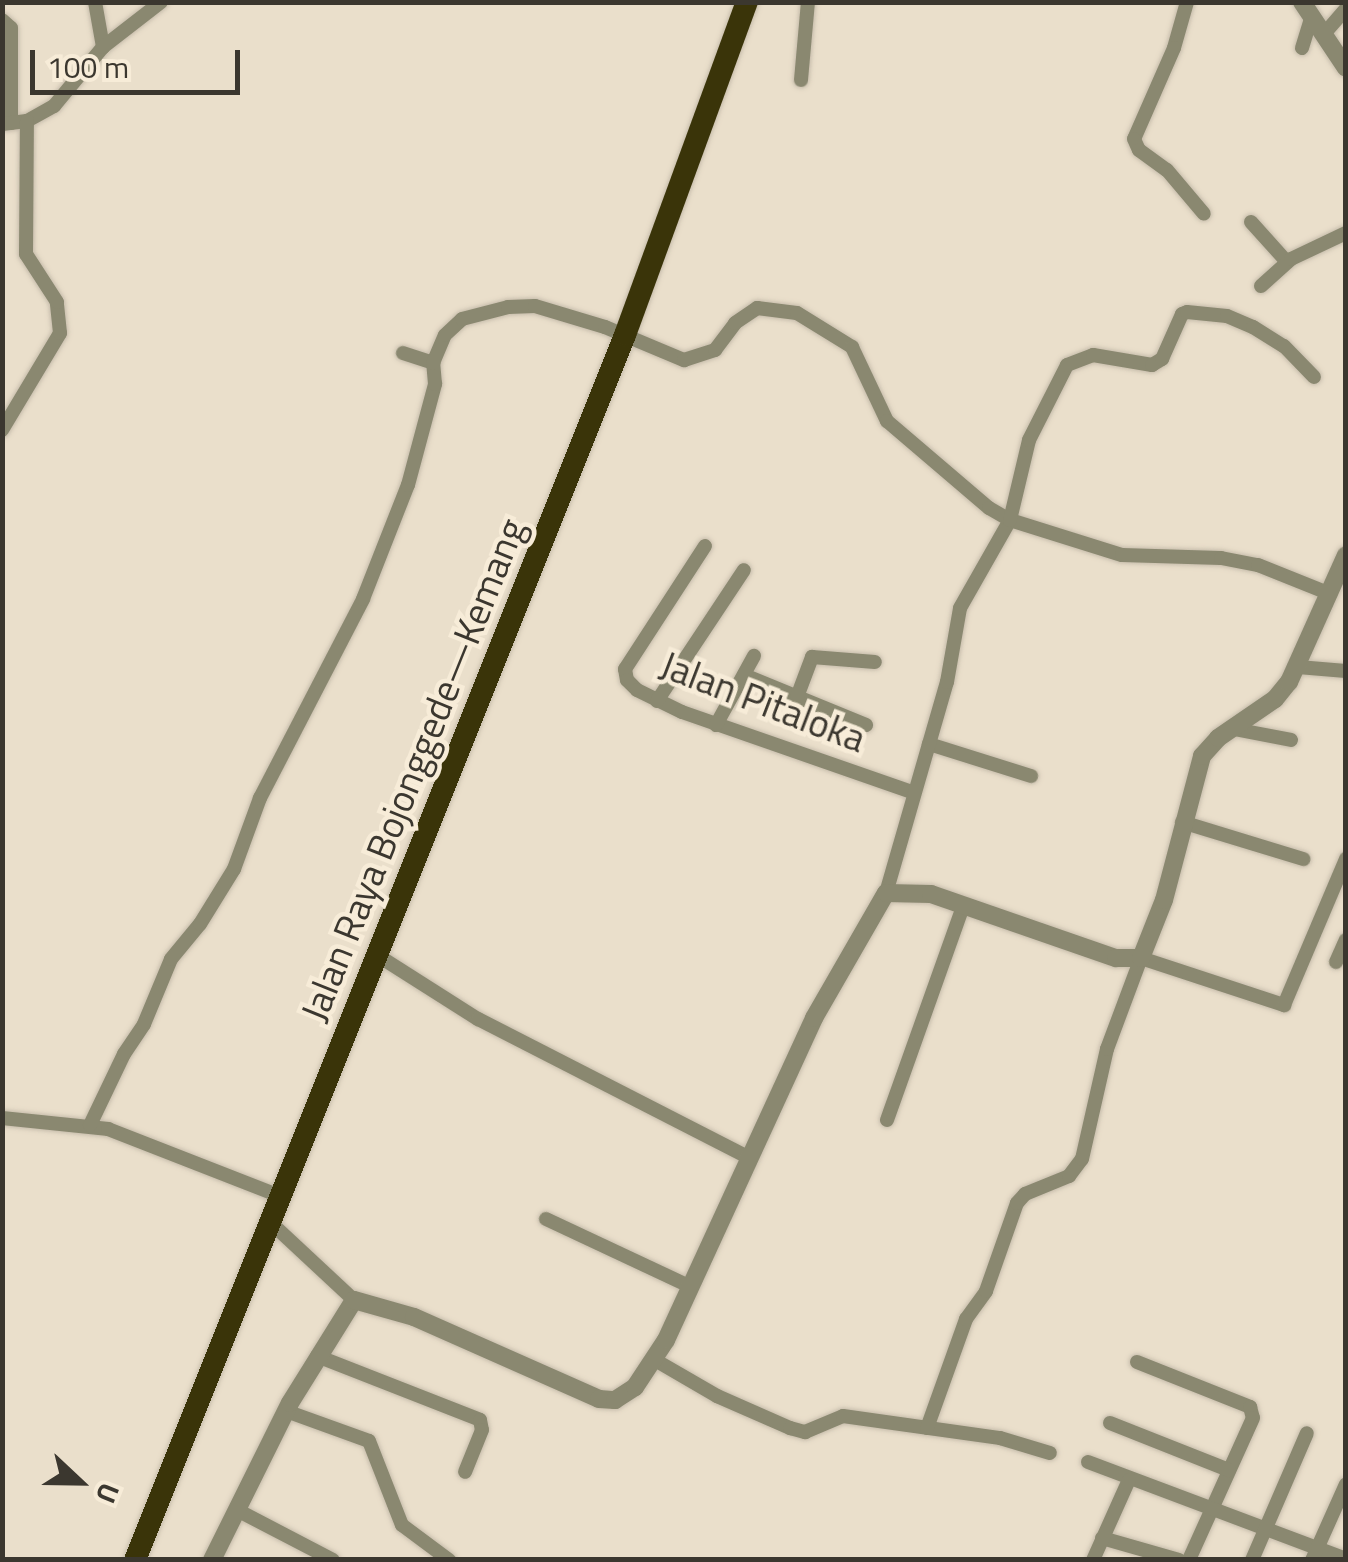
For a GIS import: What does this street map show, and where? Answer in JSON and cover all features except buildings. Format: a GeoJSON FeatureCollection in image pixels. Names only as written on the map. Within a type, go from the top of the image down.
{"type":"FeatureCollection","features":[{"type":"Feature","properties":{"kind":"highway","name":"Jalan Raya Bojonggede—Kemang"},"geometry":{"type":"LineString","coordinates":[[135,1560],[625,335],[748,2]]}},
{"type":"Feature","properties":{"kind":"street"},"geometry":{"type":"LineString","coordinates":[[95,2],[103,47]]}},
{"type":"Feature","properties":{"kind":"street"},"geometry":{"type":"LineString","coordinates":[[2,20],[11,28],[6,124],[26,120],[68,95],[103,47],[161,2]]}},
{"type":"Feature","properties":{"kind":"street"},"geometry":{"type":"LineString","coordinates":[[801,80],[808,2]]}},
{"type":"Feature","properties":{"kind":"street"},"geometry":{"type":"LineString","coordinates":[[1187,2],[1174,48],[1134,139],[1139,150],[1167,170],[1204,214]]}},
{"type":"Feature","properties":{"kind":"street"},"geometry":{"type":"LineString","coordinates":[[1307,9],[1346,68]]}},
{"type":"Feature","properties":{"kind":"street"},"geometry":{"type":"LineString","coordinates":[[1302,48],[1307,9]]}},
{"type":"Feature","properties":{"kind":"street"},"geometry":{"type":"LineString","coordinates":[[1324,34],[1346,9]]}},
{"type":"Feature","properties":{"kind":"street"},"geometry":{"type":"LineString","coordinates":[[2,430],[60,333],[57,302],[26,254],[26,120]]}},
{"type":"Feature","properties":{"kind":"street"},"geometry":{"type":"LineString","coordinates":[[1251,222],[1287,262]]}},
{"type":"Feature","properties":{"kind":"street"},"geometry":{"type":"LineString","coordinates":[[1261,286],[1287,262],[1346,232]]}},
{"type":"Feature","properties":{"kind":"street"},"geometry":{"type":"LineString","coordinates":[[90,1126],[124,1054],[144,1024],[171,959],[200,924],[234,869],[260,798],[364,599],[408,484],[435,384],[433,363],[445,335],[462,319],[508,308],[554,310],[684,360],[715,350],[735,323],[757,308],[786,310],[824,326],[852,347],[887,421],[1010,520],[1122,555],[1221,558],[1258,565],[1330,594]]}},
{"type":"Feature","properties":{"kind":"street"},"geometry":{"type":"LineString","coordinates":[[270,1222],[354,1300],[414,1317],[599,1399],[625,1395],[656,1360],[814,1018],[886,893],[947,682],[960,608],[1010,520],[1029,440],[1066,365],[1093,355],[1152,365],[1162,359],[1182,314],[1187,312],[1228,316],[1253,327],[1284,346],[1314,377]]}},
{"type":"Feature","properties":{"kind":"street"},"geometry":{"type":"LineString","coordinates":[[403,353],[433,363]]}},
{"type":"Feature","properties":{"kind":"street","name":"Jalan Pitaloka"},"geometry":{"type":"LineString","coordinates":[[705,546],[625,669],[637,690],[716,725],[914,793]]}},
{"type":"Feature","properties":{"kind":"street"},"geometry":{"type":"LineString","coordinates":[[927,1428],[966,1319],[986,1290],[1017,1203],[1025,1194],[1069,1176],[1082,1159],[1107,1048],[1164,900],[1182,822],[1208,746],[1276,700],[1298,668],[1346,555]]}},
{"type":"Feature","properties":{"kind":"street"},"geometry":{"type":"LineString","coordinates":[[657,701],[744,570]]}},
{"type":"Feature","properties":{"kind":"street"},"geometry":{"type":"LineString","coordinates":[[716,725],[754,656]]}},
{"type":"Feature","properties":{"kind":"street"},"geometry":{"type":"LineString","coordinates":[[797,697],[812,657],[876,662]]}},
{"type":"Feature","properties":{"kind":"street"},"geometry":{"type":"LineString","coordinates":[[1298,668],[1346,671]]}},
{"type":"Feature","properties":{"kind":"street"},"geometry":{"type":"LineString","coordinates":[[744,676],[866,725]]}},
{"type":"Feature","properties":{"kind":"street"},"geometry":{"type":"LineString","coordinates":[[1234,728],[1291,740]]}},
{"type":"Feature","properties":{"kind":"street"},"geometry":{"type":"LineString","coordinates":[[929,744],[1032,776]]}},
{"type":"Feature","properties":{"kind":"street"},"geometry":{"type":"LineString","coordinates":[[1182,822],[1303,859]]}},
{"type":"Feature","properties":{"kind":"street"},"geometry":{"type":"LineString","coordinates":[[886,893],[914,891],[964,904],[1116,958],[1141,958],[1284,1005],[1346,859]]}},
{"type":"Feature","properties":{"kind":"street"},"geometry":{"type":"LineString","coordinates":[[887,1120],[964,904]]}},
{"type":"Feature","properties":{"kind":"street"},"geometry":{"type":"LineString","coordinates":[[1336,962],[1346,940]]}},
{"type":"Feature","properties":{"kind":"street"},"geometry":{"type":"LineString","coordinates":[[377,955],[478,1019],[748,1157]]}},
{"type":"Feature","properties":{"kind":"street"},"geometry":{"type":"LineString","coordinates":[[2,1118],[90,1126],[280,1196]]}},
{"type":"Feature","properties":{"kind":"street"},"geometry":{"type":"LineString","coordinates":[[546,1219],[689,1286]]}},
{"type":"Feature","properties":{"kind":"street"},"geometry":{"type":"LineString","coordinates":[[212,1560],[286,1411],[354,1300]]}},
{"type":"Feature","properties":{"kind":"street"},"geometry":{"type":"LineString","coordinates":[[317,1356],[480,1420],[482,1430],[465,1472]]}},
{"type":"Feature","properties":{"kind":"street"},"geometry":{"type":"LineString","coordinates":[[656,1360],[717,1396],[805,1432],[843,1416],[1000,1438],[1050,1453]]}},
{"type":"Feature","properties":{"kind":"street"},"geometry":{"type":"LineString","coordinates":[[1137,1362],[1250,1407],[1253,1418],[1189,1560]]}},
{"type":"Feature","properties":{"kind":"street"},"geometry":{"type":"LineString","coordinates":[[286,1411],[369,1441],[402,1525],[449,1560]]}},
{"type":"Feature","properties":{"kind":"street"},"geometry":{"type":"LineString","coordinates":[[1110,1423],[1229,1470]]}},
{"type":"Feature","properties":{"kind":"street"},"geometry":{"type":"LineString","coordinates":[[1252,1560],[1306,1432]]}},
{"type":"Feature","properties":{"kind":"street"},"geometry":{"type":"LineString","coordinates":[[1088,1462],[1265,1526],[1314,1553],[1346,1560]]}},
{"type":"Feature","properties":{"kind":"street"},"geometry":{"type":"LineString","coordinates":[[1093,1560],[1129,1480]]}},
{"type":"Feature","properties":{"kind":"street"},"geometry":{"type":"LineString","coordinates":[[1314,1553],[1346,1484]]}},
{"type":"Feature","properties":{"kind":"street"},"geometry":{"type":"LineString","coordinates":[[237,1510],[333,1560]]}},
{"type":"Feature","properties":{"kind":"street"},"geometry":{"type":"LineString","coordinates":[[1102,1538],[1179,1560]]}}]}
